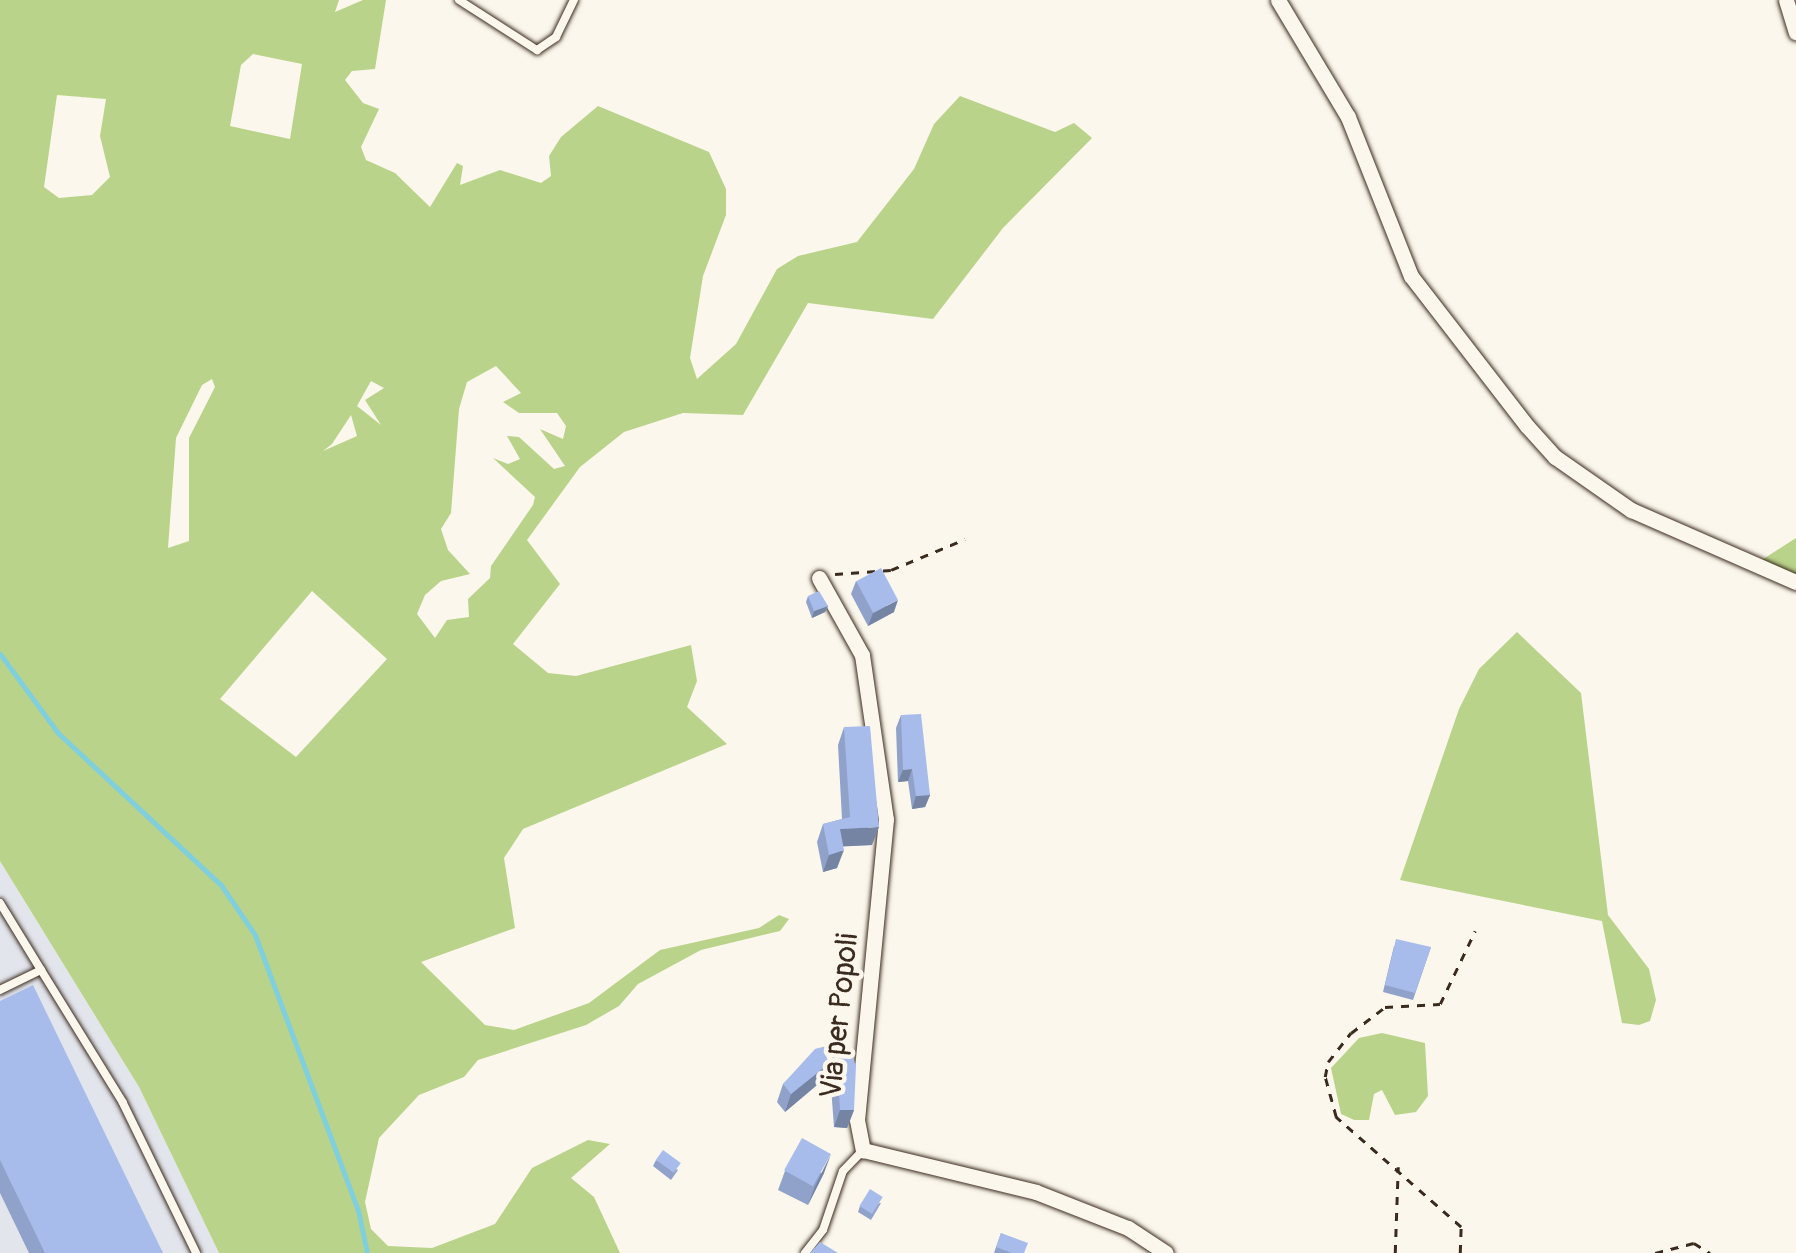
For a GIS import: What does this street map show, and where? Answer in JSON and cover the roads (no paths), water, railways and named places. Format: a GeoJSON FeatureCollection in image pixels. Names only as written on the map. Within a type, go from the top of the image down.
{"type":"FeatureCollection","features":[{"type":"Feature","properties":{"kind":"street"},"geometry":{"type":"LineString","coordinates":[[1278,0],[1348,117],[1411,276],[1554,457],[1630,510],[1796,582]]}},
{"type":"Feature","properties":{"kind":"street"},"geometry":{"type":"LineString","coordinates":[[1786,0],[1796,32]]}},
{"type":"Feature","properties":{"kind":"street","name":"Via per Popoli"},"geometry":{"type":"LineString","coordinates":[[819,578],[862,656],[886,819],[856,1120],[863,1150]]}},
{"type":"Feature","properties":{"kind":"street"},"geometry":{"type":"LineString","coordinates":[[863,1150],[1036,1192],[1128,1228],[1166,1253]]}},
{"type":"Feature","properties":{"kind":"lane"},"geometry":{"type":"LineString","coordinates":[[458,0],[536,50],[556,37],[574,0]]}},
{"type":"Feature","properties":{"kind":"lane"},"geometry":{"type":"LineString","coordinates":[[0,904],[122,1103],[196,1253]]}},
{"type":"Feature","properties":{"kind":"lane"},"geometry":{"type":"LineString","coordinates":[[0,990],[41,970]]}},
{"type":"Feature","properties":{"kind":"lane"},"geometry":{"type":"LineString","coordinates":[[805,1253],[823,1230],[843,1171],[863,1150]]}},
{"type":"Feature","properties":{"kind":"waterway"},"geometry":{"type":"LineString","coordinates":[[0,654],[58,733],[221,885],[255,935],[358,1210],[367,1253]]}}]}
